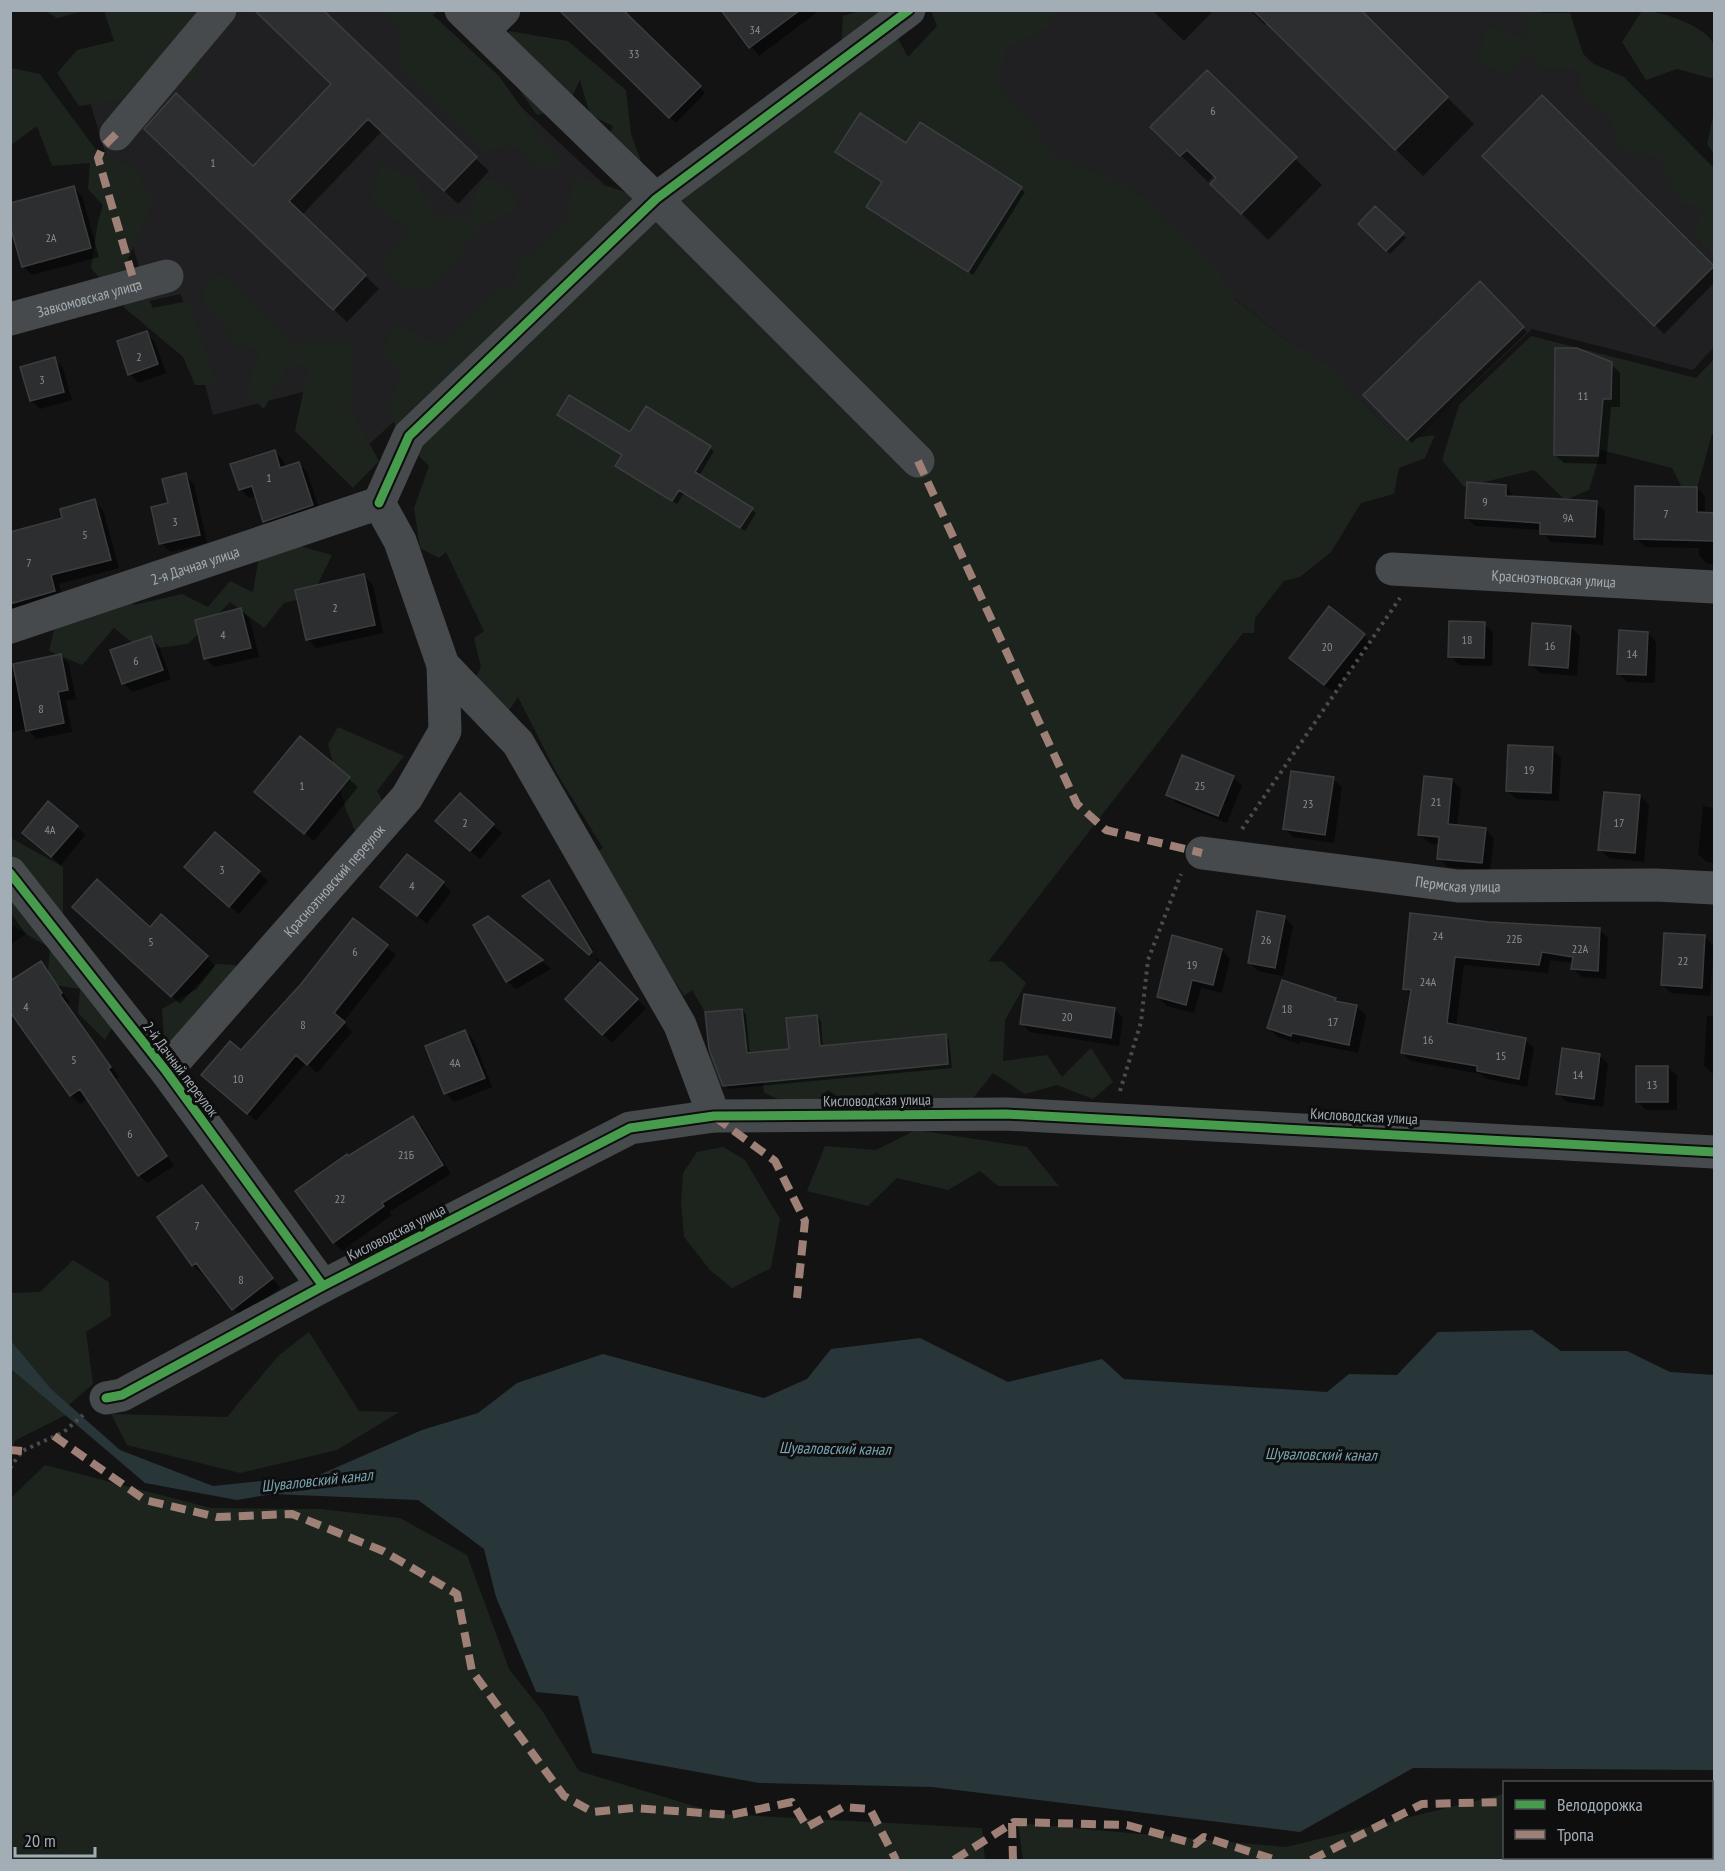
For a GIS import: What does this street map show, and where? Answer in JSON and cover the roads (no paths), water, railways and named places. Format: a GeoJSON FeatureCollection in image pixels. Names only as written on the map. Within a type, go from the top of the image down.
{"type":"FeatureCollection","features":[{"type":"Feature","properties":{"kind":"street"},"geometry":{"type":"LineString","coordinates":[[116,134],[220,10]]}},
{"type":"Feature","properties":{"kind":"street"},"geometry":{"type":"LineString","coordinates":[[714,1116],[680,1025],[518,743],[443,665],[400,541],[379,503],[409,436],[656,199],[909,10]]}},
{"type":"Feature","properties":{"kind":"street"},"geometry":{"type":"LineString","coordinates":[[483,17],[656,199],[918,461]]}},
{"type":"Feature","properties":{"kind":"street","name":"Завкомовская улица"},"geometry":{"type":"LineString","coordinates":[[10,319],[167,276]]}},
{"type":"Feature","properties":{"kind":"street","name":"2-я Дачная улица"},"geometry":{"type":"LineString","coordinates":[[10,627],[379,503]]}},
{"type":"Feature","properties":{"kind":"street","name":"Красноэтновская улица"},"geometry":{"type":"LineString","coordinates":[[1392,569],[1714,587]]}},
{"type":"Feature","properties":{"kind":"street","name":"Красноэтновский переулок"},"geometry":{"type":"LineString","coordinates":[[166,1071],[407,797],[445,731],[443,665]]}},
{"type":"Feature","properties":{"kind":"street","name":"Пермская улица"},"geometry":{"type":"LineString","coordinates":[[1202,853],[1458,886],[1656,885],[1714,888]]}},
{"type":"Feature","properties":{"kind":"street","name":"2-й Дачный переулок"},"geometry":{"type":"LineString","coordinates":[[10,873],[166,1071],[323,1287]]}},
{"type":"Feature","properties":{"kind":"street","name":"Кисловодская улица"},"geometry":{"type":"LineString","coordinates":[[96,1406],[122,1395],[323,1287],[630,1128],[714,1116],[1006,1114],[1714,1152]]}},
{"type":"Feature","properties":{"kind":"water","name":"Шуваловский канал"},"geometry":{"type":"Polygon","coordinates":[[[1532,1330],[1561,1351],[1627,1351],[1670,1372],[1714,1375],[1714,1770],[1413,1768],[1300,1832],[932,1787],[759,1783],[592,1753],[578,1696],[536,1692],[496,1597],[484,1549],[418,1500],[272,1494],[237,1500],[145,1483],[10,1368],[11,1341],[51,1389],[120,1450],[213,1486],[319,1475],[422,1430],[478,1413],[517,1383],[603,1354],[764,1398],[807,1379],[831,1349],[920,1338],[1008,1382],[1102,1359],[1124,1379],[1327,1392],[1349,1374],[1397,1375],[1438,1332],[1532,1330]]]}}]}
